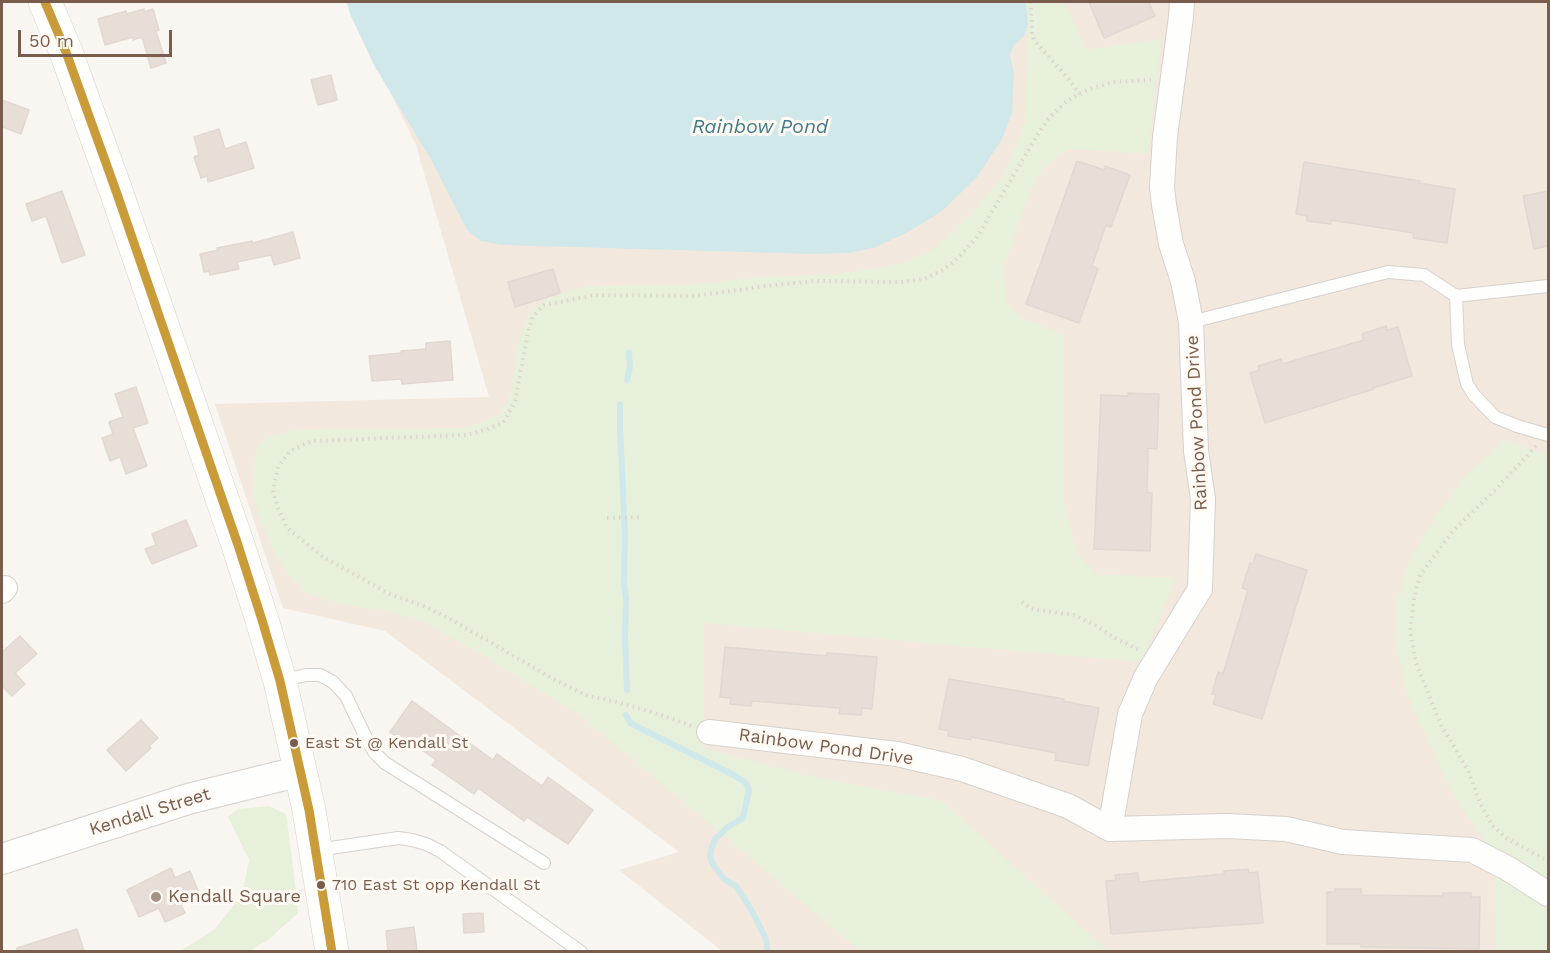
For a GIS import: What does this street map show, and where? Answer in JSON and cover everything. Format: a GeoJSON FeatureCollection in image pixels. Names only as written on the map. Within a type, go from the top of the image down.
{"type":"FeatureCollection","features":[{"type":"Feature","properties":{"kind":"main road"},"geometry":{"type":"LineString","coordinates":[[45,2],[66,52],[116,191],[238,545],[280,681],[301,771],[332,951]]}},
{"type":"Feature","properties":{"kind":"street","name":"Rainbow Pond Drive"},"geometry":{"type":"LineString","coordinates":[[709,732],[897,754],[962,769],[1068,806],[1110,829],[1130,714],[1146,677],[1200,589],[1203,500],[1196,451],[1191,322],[1183,281],[1172,244],[1162,187],[1164,144],[1182,2]]}},
{"type":"Feature","properties":{"kind":"street","name":"Kendall Street"},"geometry":{"type":"LineString","coordinates":[[2,859],[188,799],[301,771]]}},
{"type":"Feature","properties":{"kind":"street"},"geometry":{"type":"LineString","coordinates":[[1110,829],[1227,826],[1286,829],[1343,842],[1472,850],[1507,868],[1548,894]]}},
{"type":"Feature","properties":{"kind":"lane"},"geometry":{"type":"LineString","coordinates":[[1191,322],[1388,272],[1424,275],[1455,296],[1548,286]]}},
{"type":"Feature","properties":{"kind":"lane"},"geometry":{"type":"LineString","coordinates":[[1455,296],[1458,345],[1467,384],[1474,395],[1495,417],[1516,426],[1547,434]]}},
{"type":"Feature","properties":{"kind":"lane"},"geometry":{"type":"LineString","coordinates":[[280,681],[306,675],[320,675],[333,682],[346,696],[367,740],[380,758],[544,863]]}},
{"type":"Feature","properties":{"kind":"lane"},"geometry":{"type":"LineString","coordinates":[[316,850],[398,838],[426,844],[440,851],[563,946],[581,951]]}},
{"type":"Feature","properties":{"kind":"path"},"geometry":{"type":"LineString","coordinates":[[1031,2],[1034,40],[1080,94]]}},
{"type":"Feature","properties":{"kind":"path"},"geometry":{"type":"LineString","coordinates":[[709,732],[664,716],[588,696],[557,681],[450,619],[426,607],[390,594],[323,557],[287,528],[273,490],[278,467],[290,451],[310,441],[466,435],[503,423],[515,402],[529,327],[533,316],[544,305],[596,295],[694,296],[815,281],[901,282],[924,279],[943,270],[959,257],[976,237],[1048,119],[1067,101],[1087,90],[1113,82],[1146,79],[1173,82]]}},
{"type":"Feature","properties":{"kind":"path"},"geometry":{"type":"LineString","coordinates":[[1547,434],[1453,531],[1420,575],[1410,631],[1416,663],[1440,725],[1468,770],[1480,803],[1492,825],[1506,838],[1548,861]]}},
{"type":"Feature","properties":{"kind":"path"},"geometry":{"type":"LineString","coordinates":[[607,518],[642,517]]}},
{"type":"Feature","properties":{"kind":"path"},"geometry":{"type":"LineString","coordinates":[[1022,602],[1031,609],[1074,615],[1137,649],[1160,654]]}},
{"type":"Feature","properties":{"kind":"shaded area"},"geometry":{"type":"Polygon","coordinates":[[[346,2],[1548,2],[1548,951],[722,951],[619,870],[679,852],[385,631],[283,608],[215,404],[489,397],[416,145],[346,2]]]}},
{"type":"Feature","properties":{"kind":"green space"},"geometry":{"type":"Polygon","coordinates":[[[1026,2],[1065,2],[1086,50],[1161,39],[1148,154],[1071,149],[1057,156],[1042,171],[1031,188],[1004,268],[1006,303],[1020,317],[1063,335],[1064,503],[1076,551],[1096,574],[1176,578],[1141,662],[704,623],[703,748],[811,776],[942,801],[1108,951],[860,951],[578,714],[475,650],[422,621],[386,611],[337,604],[308,594],[287,573],[259,517],[253,492],[253,470],[257,448],[268,437],[295,430],[467,428],[501,413],[511,393],[520,337],[531,311],[546,300],[570,290],[595,286],[686,285],[760,277],[839,274],[897,265],[930,252],[971,215],[1005,173],[1025,122],[1028,25],[1026,2]]]}},
{"type":"Feature","properties":{"kind":"green space"},"geometry":{"type":"Polygon","coordinates":[[[1504,440],[1548,455],[1548,951],[1496,951],[1494,853],[1454,796],[1406,693],[1397,644],[1396,604],[1409,561],[1434,519],[1462,480],[1504,440]]]}},
{"type":"Feature","properties":{"kind":"green space"},"geometry":{"type":"Polygon","coordinates":[[[269,806],[286,814],[298,913],[268,940],[249,951],[180,951],[214,930],[242,895],[249,860],[228,817],[238,809],[269,806]]]}},
{"type":"Feature","properties":{"kind":"water","name":"Rainbow Pond"},"geometry":{"type":"Polygon","coordinates":[[[347,2],[1026,2],[1028,25],[1024,36],[1014,45],[1010,55],[1014,73],[1012,113],[1002,139],[977,177],[942,211],[910,231],[876,247],[849,253],[812,254],[503,245],[481,241],[467,230],[432,161],[375,67],[350,14],[347,2]]]}},
{"type":"Feature","properties":{"kind":"building"},"geometry":{"type":"Polygon","coordinates":[[[1089,2],[1149,2],[1155,16],[1104,38],[1089,2]]]}},
{"type":"Feature","properties":{"kind":"building"},"geometry":{"type":"Polygon","coordinates":[[[144,9],[144,12],[153,9],[159,30],[156,31],[166,63],[151,68],[142,37],[133,40],[133,37],[105,45],[98,19],[126,11],[127,14],[144,9]]]}},
{"type":"Feature","properties":{"kind":"building"},"geometry":{"type":"Polygon","coordinates":[[[331,75],[337,100],[318,105],[311,80],[331,75]]]}},
{"type":"Feature","properties":{"kind":"building"},"geometry":{"type":"Polygon","coordinates":[[[2,100],[29,110],[21,134],[2,127],[2,100]]]}},
{"type":"Feature","properties":{"kind":"building"},"geometry":{"type":"Polygon","coordinates":[[[219,129],[225,149],[246,142],[254,168],[208,182],[207,176],[201,178],[194,157],[199,155],[194,137],[219,129]]]}},
{"type":"Feature","properties":{"kind":"building"},"geometry":{"type":"Polygon","coordinates":[[[1077,161],[1104,170],[1105,166],[1130,175],[1111,227],[1106,225],[1092,266],[1098,269],[1079,323],[1026,304],[1077,161]]]}},
{"type":"Feature","properties":{"kind":"building"},"geometry":{"type":"Polygon","coordinates":[[[1304,162],[1455,189],[1447,243],[1413,238],[1414,233],[1331,220],[1331,224],[1307,221],[1307,216],[1296,214],[1304,162]]]}},
{"type":"Feature","properties":{"kind":"building"},"geometry":{"type":"Polygon","coordinates":[[[62,191],[85,255],[62,263],[46,216],[32,221],[26,204],[62,191]]]}},
{"type":"Feature","properties":{"kind":"building"},"geometry":{"type":"Polygon","coordinates":[[[1548,191],[1548,246],[1534,249],[1523,196],[1548,191]]]}},
{"type":"Feature","properties":{"kind":"building"},"geometry":{"type":"Polygon","coordinates":[[[293,232],[300,258],[274,265],[271,255],[237,262],[239,269],[210,275],[209,271],[204,272],[200,254],[218,250],[217,248],[252,241],[253,243],[293,232]]]}},
{"type":"Feature","properties":{"kind":"building"},"geometry":{"type":"Polygon","coordinates":[[[553,269],[560,293],[515,307],[508,282],[553,269]]]}},
{"type":"Feature","properties":{"kind":"building"},"geometry":{"type":"Polygon","coordinates":[[[1386,326],[1387,330],[1398,327],[1412,376],[1265,423],[1250,373],[1259,370],[1258,366],[1281,359],[1282,364],[1364,340],[1362,334],[1386,326]]]}},
{"type":"Feature","properties":{"kind":"building"},"geometry":{"type":"Polygon","coordinates":[[[450,341],[453,380],[402,384],[401,379],[372,381],[369,356],[426,349],[426,343],[450,341]]]}},
{"type":"Feature","properties":{"kind":"building"},"geometry":{"type":"Polygon","coordinates":[[[136,387],[148,423],[133,428],[147,466],[126,474],[120,457],[110,461],[102,438],[113,434],[109,422],[123,417],[115,394],[136,387]]]}},
{"type":"Feature","properties":{"kind":"building"},"geometry":{"type":"Polygon","coordinates":[[[1128,393],[1159,394],[1157,449],[1148,448],[1147,493],[1152,493],[1150,551],[1094,549],[1101,395],[1128,396],[1128,393]]]}},
{"type":"Feature","properties":{"kind":"building"},"geometry":{"type":"Polygon","coordinates":[[[186,520],[197,546],[152,564],[145,549],[156,545],[152,534],[186,520]]]}},
{"type":"Feature","properties":{"kind":"building"},"geometry":{"type":"Polygon","coordinates":[[[1256,554],[1307,570],[1262,719],[1213,704],[1216,695],[1212,694],[1218,672],[1223,674],[1248,590],[1242,588],[1250,563],[1253,564],[1256,554]]]}},
{"type":"Feature","properties":{"kind":"building"},"geometry":{"type":"Polygon","coordinates":[[[20,636],[37,654],[15,673],[25,684],[12,696],[2,686],[2,652],[20,636]]]}},
{"type":"Feature","properties":{"kind":"building"},"geometry":{"type":"Polygon","coordinates":[[[725,647],[827,656],[827,653],[877,657],[872,709],[862,708],[861,715],[839,714],[840,708],[752,701],[751,706],[730,704],[731,698],[720,697],[725,647]]]}},
{"type":"Feature","properties":{"kind":"building"},"geometry":{"type":"Polygon","coordinates":[[[949,679],[1064,699],[1063,701],[1099,708],[1088,766],[1055,760],[1056,753],[971,737],[971,740],[948,736],[949,731],[939,729],[949,679]]]}},
{"type":"Feature","properties":{"kind":"building"},"geometry":{"type":"Polygon","coordinates":[[[412,701],[493,760],[497,754],[542,786],[548,777],[593,810],[568,844],[527,817],[524,821],[478,788],[474,794],[432,765],[436,760],[411,742],[409,745],[390,732],[412,701]]]}},
{"type":"Feature","properties":{"kind":"building"},"geometry":{"type":"Polygon","coordinates":[[[141,720],[158,738],[149,746],[151,748],[126,771],[107,750],[141,720]]]}},
{"type":"Feature","properties":{"kind":"building","name":"Kendall Square"},"geometry":{"type":"Polygon","coordinates":[[[171,868],[175,878],[190,871],[199,893],[180,902],[185,913],[165,922],[159,908],[139,917],[127,890],[171,868]]]}},
{"type":"Feature","properties":{"kind":"building"},"geometry":{"type":"Polygon","coordinates":[[[1248,869],[1249,873],[1258,872],[1263,923],[1111,934],[1106,881],[1116,880],[1115,875],[1138,873],[1139,882],[1224,874],[1224,871],[1248,869]]]}},
{"type":"Feature","properties":{"kind":"building"},"geometry":{"type":"Polygon","coordinates":[[[1335,889],[1361,889],[1361,895],[1443,896],[1443,893],[1471,893],[1471,897],[1480,897],[1479,949],[1361,947],[1361,944],[1327,944],[1327,892],[1335,892],[1335,889]]]}},
{"type":"Feature","properties":{"kind":"building"},"geometry":{"type":"Polygon","coordinates":[[[483,913],[484,932],[464,933],[463,914],[483,913]]]}},
{"type":"Feature","properties":{"kind":"building"},"geometry":{"type":"Polygon","coordinates":[[[414,927],[417,951],[388,951],[386,931],[414,927]]]}},
{"type":"Feature","properties":{"kind":"building"},"geometry":{"type":"Polygon","coordinates":[[[77,929],[84,951],[17,951],[17,948],[77,929]]]}},
{"type":"Feature","properties":{"kind":"waterway"},"geometry":{"type":"LineString","coordinates":[[627,380],[630,367],[629,353]]}},
{"type":"Feature","properties":{"kind":"waterway"},"geometry":{"type":"LineString","coordinates":[[620,404],[625,534],[627,690]]}},
{"type":"Feature","properties":{"kind":"waterway"},"geometry":{"type":"LineString","coordinates":[[626,715],[630,723],[746,783],[749,790],[743,818],[729,826],[715,839],[710,858],[725,880],[736,886],[752,911],[766,939],[768,952]]}},
{"type":"Feature","properties":{"kind":"transit line"},"geometry":{"type":"LineString","coordinates":[[45,2],[66,52],[116,191],[262,620],[280,681],[309,810],[332,952]]}},
{"type":"Feature","properties":{"kind":"place","name":"East St @ Kendall St"},"geometry":{"type":"Point","coordinates":[294,743]}},
{"type":"Feature","properties":{"kind":"place","name":"710 East St opp Kendall St"},"geometry":{"type":"Point","coordinates":[321,885]}},
{"type":"Feature","properties":{"kind":"place","name":"Kendall Square"},"geometry":{"type":"Point","coordinates":[156,897]}}]}
